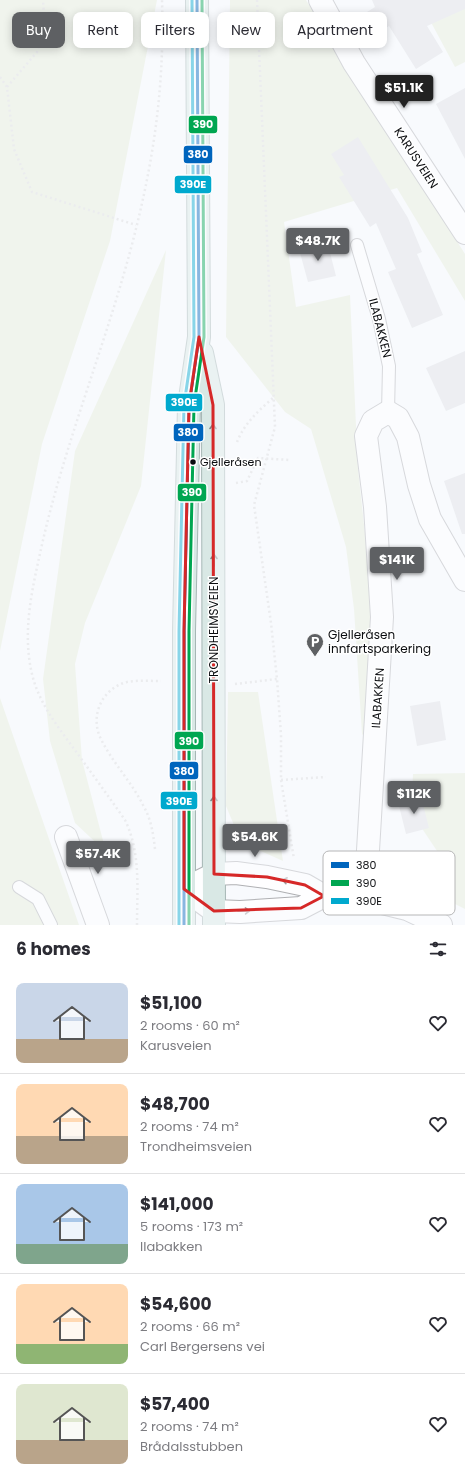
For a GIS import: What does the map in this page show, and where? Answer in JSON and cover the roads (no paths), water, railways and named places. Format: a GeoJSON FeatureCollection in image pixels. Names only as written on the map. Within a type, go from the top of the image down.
{"type":"FeatureCollection","features":[{"type":"Feature","properties":{"kind":"highway","name":"TRONDHEIMSVEIEN"},"geometry":{"type":"LineString","coordinates":[[184,925],[184,631],[189,412],[198,337],[197,0]]}},
{"type":"Feature","properties":{"kind":"highway","name":"TRONDHEIMSVEIEN"},"geometry":{"type":"LineString","coordinates":[[198,337],[213,405],[214,918]]}},
{"type":"Feature","properties":{"kind":"street","name":"KARUSVEIEN"},"geometry":{"type":"LineString","coordinates":[[320,0],[354,63],[465,233]]}},
{"type":"Feature","properties":{"kind":"street"},"geometry":{"type":"LineString","coordinates":[[388,412],[398,418],[408,437],[419,485],[430,519],[465,580]]}},
{"type":"Feature","properties":{"kind":"street","name":"ILABAKKEN"},"geometry":{"type":"LineString","coordinates":[[368,851],[382,617],[375,507],[366,436],[373,421],[388,412]]}},
{"type":"Feature","properties":{"kind":"street"},"geometry":{"type":"LineString","coordinates":[[66,837],[98,925]]}},
{"type":"Feature","properties":{"kind":"street"},"geometry":{"type":"LineString","coordinates":[[323,895],[305,884],[236,873],[214,874],[184,889],[214,918],[240,912],[301,908],[323,897]]}},
{"type":"Feature","properties":{"kind":"street"},"geometry":{"type":"LineString","coordinates":[[418,915],[430,922]]}},
{"type":"Feature","properties":{"kind":"lane","name":"ILABAKKEN"},"geometry":{"type":"LineString","coordinates":[[357,244],[378,319],[389,366],[388,412]]}},
{"type":"Feature","properties":{"kind":"lane"},"geometry":{"type":"LineString","coordinates":[[19,887],[38,899],[51,925]]}},
{"type":"Feature","properties":{"kind":"place","name":"Gjelleråsen"},"geometry":{"type":"Point","coordinates":[193,462]}},
{"type":"Feature","properties":{"kind":"place","name":"Gjelleråsen innfartsparkering"},"geometry":{"type":"Point","coordinates":[315,657]}}]}
